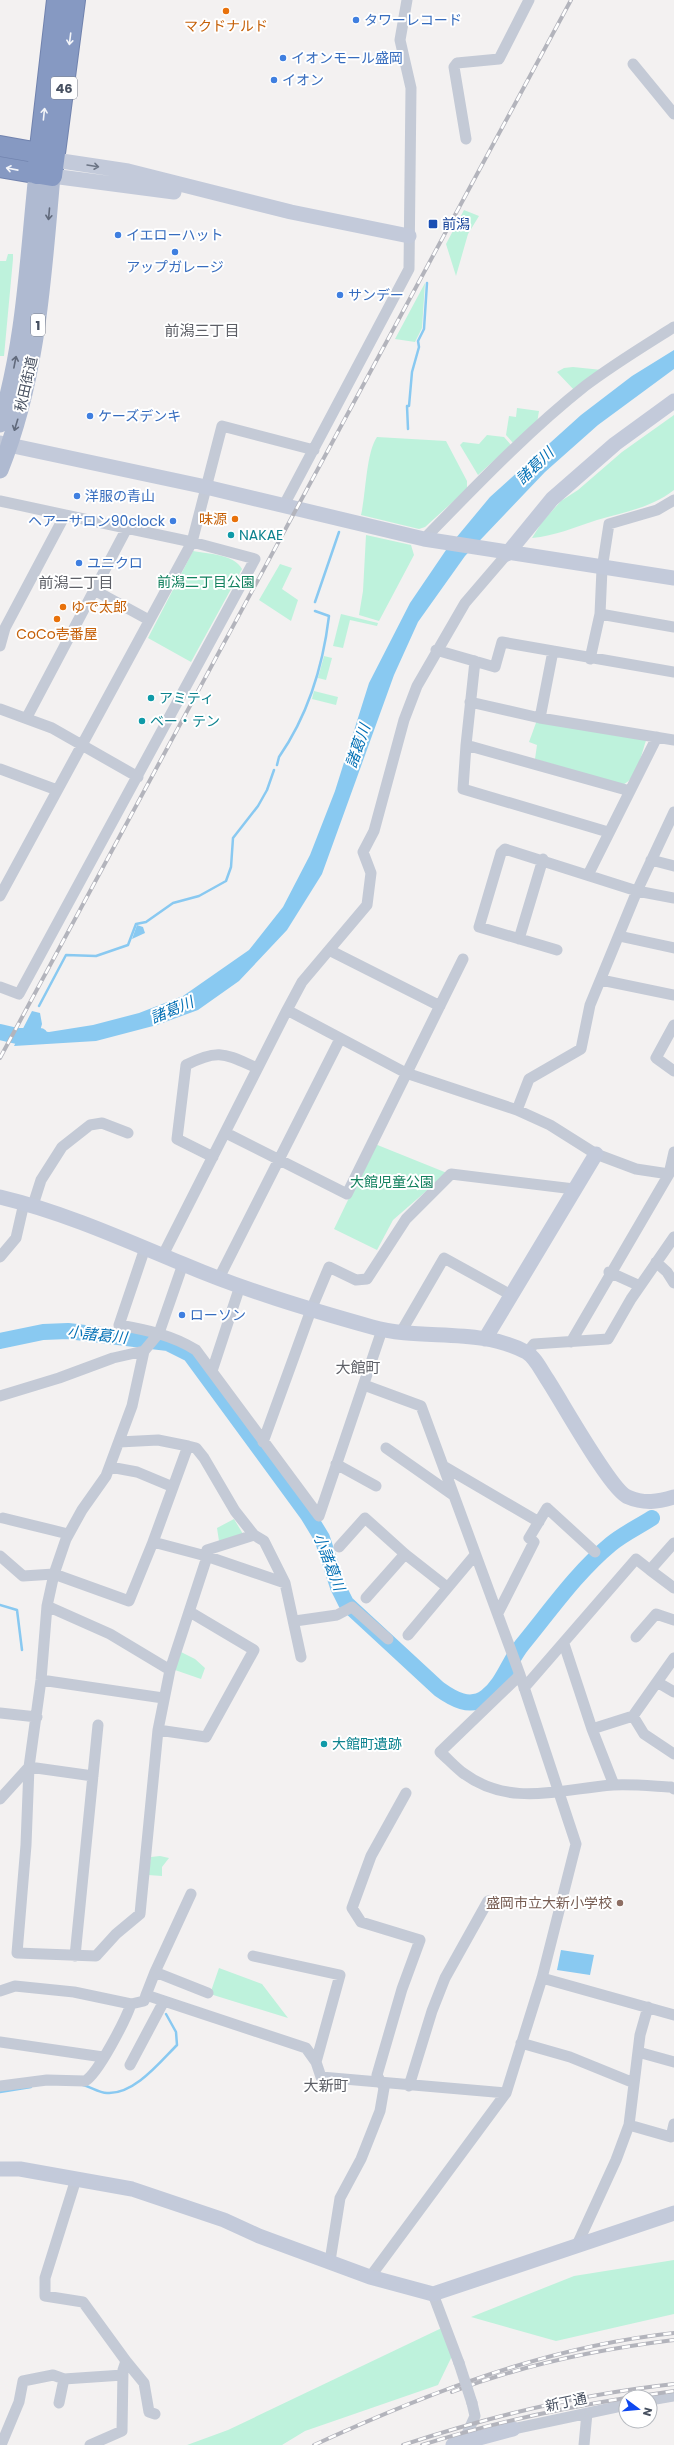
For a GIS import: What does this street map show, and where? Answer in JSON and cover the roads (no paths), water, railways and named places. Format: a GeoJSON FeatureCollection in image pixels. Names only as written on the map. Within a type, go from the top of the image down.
{"type":"FeatureCollection","features":[{"type":"Feature","properties":{"kind":"highway","name":"46"},"geometry":{"type":"LineString","coordinates":[[46,166],[57,0]]}},
{"type":"Feature","properties":{"kind":"highway","name":"46"},"geometry":{"type":"LineString","coordinates":[[46,166],[75,0]]}},
{"type":"Feature","properties":{"kind":"highway"},"geometry":{"type":"LineString","coordinates":[[0,146],[46,166]]}},
{"type":"Feature","properties":{"kind":"highway"},"geometry":{"type":"LineString","coordinates":[[0,167],[46,166]]}},
{"type":"Feature","properties":{"kind":"main road","name":"秋田街道"},"geometry":{"type":"LineString","coordinates":[[0,424],[7,400],[16,352],[46,166]]}},
{"type":"Feature","properties":{"kind":"main road","name":"秋田街道"},"geometry":{"type":"LineString","coordinates":[[0,470],[5,444],[24,400],[38,322],[46,166]]}},
{"type":"Feature","properties":{"kind":"street"},"geometry":{"type":"LineString","coordinates":[[284,505],[409,269],[411,88],[400,40],[408,0]]}},
{"type":"Feature","properties":{"kind":"street"},"geometry":{"type":"LineString","coordinates":[[466,139],[454,67],[457,63],[499,59],[530,0]]}},
{"type":"Feature","properties":{"kind":"street"},"geometry":{"type":"LineString","coordinates":[[633,64],[674,114]]}},
{"type":"Feature","properties":{"kind":"street"},"geometry":{"type":"LineString","coordinates":[[46,166],[243,206],[291,212],[409,236]]}},
{"type":"Feature","properties":{"kind":"street"},"geometry":{"type":"LineString","coordinates":[[431,540],[481,481],[584,387],[611,367],[674,327]]}},
{"type":"Feature","properties":{"kind":"street"},"geometry":{"type":"LineString","coordinates":[[163,1255],[302,982],[367,905],[371,873],[363,852],[374,831],[404,720],[417,686],[436,650],[465,603],[502,553],[552,499],[615,444],[674,401]]}},
{"type":"Feature","properties":{"kind":"street"},"geometry":{"type":"LineString","coordinates":[[0,896],[192,542],[222,426],[314,450]]}},
{"type":"Feature","properties":{"kind":"street"},"geometry":{"type":"LineString","coordinates":[[5,444],[206,487],[431,540],[602,569],[674,578]]}},
{"type":"Feature","properties":{"kind":"street"},"geometry":{"type":"LineString","coordinates":[[0,501],[192,542],[255,560],[19,994],[0,987]]}},
{"type":"Feature","properties":{"kind":"street"},"geometry":{"type":"LineString","coordinates":[[590,659],[600,614],[602,569],[609,524],[657,510],[672,503]]}},
{"type":"Feature","properties":{"kind":"street"},"geometry":{"type":"LineString","coordinates":[[0,646],[5,628],[65,515]]}},
{"type":"Feature","properties":{"kind":"street"},"geometry":{"type":"LineString","coordinates":[[27,717],[127,528]]}},
{"type":"Feature","properties":{"kind":"street"},"geometry":{"type":"LineString","coordinates":[[94,590],[149,620]]}},
{"type":"Feature","properties":{"kind":"street"},"geometry":{"type":"LineString","coordinates":[[600,614],[674,627]]}},
{"type":"Feature","properties":{"kind":"street"},"geometry":{"type":"LineString","coordinates":[[436,650],[495,667],[502,642],[590,659],[674,672]]}},
{"type":"Feature","properties":{"kind":"street"},"geometry":{"type":"LineString","coordinates":[[540,718],[553,652]]}},
{"type":"Feature","properties":{"kind":"street"},"geometry":{"type":"LineString","coordinates":[[476,661],[470,702],[463,788],[608,832]]}},
{"type":"Feature","properties":{"kind":"street"},"geometry":{"type":"LineString","coordinates":[[470,702],[540,718],[674,740]]}},
{"type":"Feature","properties":{"kind":"street"},"geometry":{"type":"LineString","coordinates":[[0,709],[27,717],[138,777]]}},
{"type":"Feature","properties":{"kind":"street"},"geometry":{"type":"LineString","coordinates":[[588,875],[608,832],[657,737]]}},
{"type":"Feature","properties":{"kind":"street"},"geometry":{"type":"LineString","coordinates":[[466,745],[630,790]]}},
{"type":"Feature","properties":{"kind":"street"},"geometry":{"type":"LineString","coordinates":[[0,769],[57,790]]}},
{"type":"Feature","properties":{"kind":"street"},"geometry":{"type":"LineString","coordinates":[[517,1110],[529,1079],[581,1048],[590,1005],[637,891],[674,812]]}},
{"type":"Feature","properties":{"kind":"street"},"geometry":{"type":"LineString","coordinates":[[557,950],[479,927],[501,853],[505,849],[543,859],[637,891],[674,898]]}},
{"type":"Feature","properties":{"kind":"street"},"geometry":{"type":"LineString","coordinates":[[519,939],[543,859]]}},
{"type":"Feature","properties":{"kind":"street"},"geometry":{"type":"LineString","coordinates":[[651,860],[674,866]]}},
{"type":"Feature","properties":{"kind":"street"},"geometry":{"type":"LineString","coordinates":[[618,936],[674,948]]}},
{"type":"Feature","properties":{"kind":"street"},"geometry":{"type":"LineString","coordinates":[[329,950],[440,1006]]}},
{"type":"Feature","properties":{"kind":"street"},"geometry":{"type":"LineString","coordinates":[[226,1133],[347,1194],[463,959]]}},
{"type":"Feature","properties":{"kind":"street"},"geometry":{"type":"LineString","coordinates":[[601,980],[674,994]]}},
{"type":"Feature","properties":{"kind":"street"},"geometry":{"type":"LineString","coordinates":[[287,1010],[406,1073],[517,1110],[550,1126],[596,1154],[636,1169],[669,1174]]}},
{"type":"Feature","properties":{"kind":"street"},"geometry":{"type":"LineString","coordinates":[[674,1025],[656,1058],[674,1070]]}},
{"type":"Feature","properties":{"kind":"street"},"geometry":{"type":"LineString","coordinates":[[219,1278],[340,1039]]}},
{"type":"Feature","properties":{"kind":"street"},"geometry":{"type":"LineString","coordinates":[[213,1157],[177,1139],[186,1064],[205,1055],[224,1053],[258,1068]]}},
{"type":"Feature","properties":{"kind":"street"},"geometry":{"type":"LineString","coordinates":[[0,1257],[16,1238],[29,1204],[41,1180],[62,1147],[90,1125],[102,1123],[128,1133]]}},
{"type":"Feature","properties":{"kind":"street"},"geometry":{"type":"LineString","coordinates":[[571,1342],[609,1272],[669,1174],[674,1152]]}},
{"type":"Feature","properties":{"kind":"street"},"geometry":{"type":"LineString","coordinates":[[485,1339],[596,1154]]}},
{"type":"Feature","properties":{"kind":"street"},"geometry":{"type":"LineString","coordinates":[[263,1442],[311,1310],[329,1267],[356,1280],[367,1279],[406,1219],[451,1174],[574,1189]]}},
{"type":"Feature","properties":{"kind":"street"},"geometry":{"type":"LineString","coordinates":[[669,1174],[674,1185]]}},
{"type":"Feature","properties":{"kind":"street"},"geometry":{"type":"LineString","coordinates":[[0,1197],[29,1204],[240,1286],[311,1310],[382,1330],[485,1339],[511,1345],[532,1356],[567,1409],[611,1482],[627,1497],[651,1503],[674,1497]]}},
{"type":"Feature","properties":{"kind":"street"},"geometry":{"type":"LineString","coordinates":[[527,1353],[534,1344],[608,1339],[640,1286],[674,1237]]}},
{"type":"Feature","properties":{"kind":"street"},"geometry":{"type":"LineString","coordinates":[[145,1248],[119,1325],[159,1333],[178,1339],[196,1350],[319,1516],[382,1330]]}},
{"type":"Feature","properties":{"kind":"street"},"geometry":{"type":"LineString","coordinates":[[401,1332],[444,1258],[511,1295]]}},
{"type":"Feature","properties":{"kind":"street"},"geometry":{"type":"LineString","coordinates":[[656,1262],[667,1272],[674,1283]]}},
{"type":"Feature","properties":{"kind":"street"},"geometry":{"type":"LineString","coordinates":[[183,1264],[159,1333],[144,1350],[132,1406],[110,1467],[68,1534],[54,1574],[47,1606],[42,1680],[29,1767],[26,1845],[17,1953],[96,1956],[116,1934],[140,1914],[158,1730],[163,1698],[170,1670],[190,1612],[207,1550],[254,1535]]}},
{"type":"Feature","properties":{"kind":"street"},"geometry":{"type":"LineString","coordinates":[[609,1272],[640,1286]]}},
{"type":"Feature","properties":{"kind":"street"},"geometry":{"type":"LineString","coordinates":[[212,1371],[240,1286]]}},
{"type":"Feature","properties":{"kind":"street"},"geometry":{"type":"LineString","coordinates":[[0,1396],[59,1378],[113,1358],[144,1350]]}},
{"type":"Feature","properties":{"kind":"street"},"geometry":{"type":"LineString","coordinates":[[364,1385],[421,1406],[445,1467],[453,1495],[520,1675],[576,1844],[542,1978],[506,2093],[370,2277]]}},
{"type":"Feature","properties":{"kind":"street"},"geometry":{"type":"LineString","coordinates":[[119,1442],[158,1440],[196,1448],[204,1458],[234,1511],[254,1535],[264,1541],[285,1583],[295,1622],[301,1657]]}},
{"type":"Feature","properties":{"kind":"street"},"geometry":{"type":"LineString","coordinates":[[0,1556],[23,1576],[54,1574],[128,1601],[153,1542],[188,1446]]}},
{"type":"Feature","properties":{"kind":"street"},"geometry":{"type":"LineString","coordinates":[[386,1448],[453,1495]]}},
{"type":"Feature","properties":{"kind":"street"},"geometry":{"type":"LineString","coordinates":[[336,1464],[376,1486]]}},
{"type":"Feature","properties":{"kind":"street"},"geometry":{"type":"LineString","coordinates":[[110,1467],[137,1472],[173,1487]]}},
{"type":"Feature","properties":{"kind":"street"},"geometry":{"type":"LineString","coordinates":[[445,1467],[539,1522]]}},
{"type":"Feature","properties":{"kind":"street"},"geometry":{"type":"LineString","coordinates":[[498,1613],[534,1542],[529,1538],[547,1508],[595,1552]]}},
{"type":"Feature","properties":{"kind":"street"},"geometry":{"type":"LineString","coordinates":[[3,1518],[68,1534]]}},
{"type":"Feature","properties":{"kind":"street"},"geometry":{"type":"LineString","coordinates":[[339,1547],[365,1518],[405,1554],[447,1586]]}},
{"type":"Feature","properties":{"kind":"street"},"geometry":{"type":"LineString","coordinates":[[153,1542],[206,1556],[285,1583]]}},
{"type":"Feature","properties":{"kind":"street"},"geometry":{"type":"LineString","coordinates":[[650,1570],[674,1544]]}},
{"type":"Feature","properties":{"kind":"street"},"geometry":{"type":"LineString","coordinates":[[366,1598],[405,1554]]}},
{"type":"Feature","properties":{"kind":"street"},"geometry":{"type":"LineString","coordinates":[[408,1635],[447,1586],[475,1555]]}},
{"type":"Feature","properties":{"kind":"street"},"geometry":{"type":"LineString","coordinates":[[524,1688],[564,1644],[636,1559],[674,1588]]}},
{"type":"Feature","properties":{"kind":"street"},"geometry":{"type":"LineString","coordinates":[[47,1606],[110,1634],[170,1670]]}},
{"type":"Feature","properties":{"kind":"street"},"geometry":{"type":"LineString","coordinates":[[295,1622],[337,1615],[352,1607],[388,1639]]}},
{"type":"Feature","properties":{"kind":"street"},"geometry":{"type":"LineString","coordinates":[[158,1730],[206,1737],[254,1650],[190,1612]]}},
{"type":"Feature","properties":{"kind":"street"},"geometry":{"type":"LineString","coordinates":[[636,1637],[656,1614],[674,1620]]}},
{"type":"Feature","properties":{"kind":"street"},"geometry":{"type":"LineString","coordinates":[[564,1644],[592,1729],[614,1785]]}},
{"type":"Feature","properties":{"kind":"street"},"geometry":{"type":"LineString","coordinates":[[592,1729],[633,1716],[674,1658]]}},
{"type":"Feature","properties":{"kind":"street"},"geometry":{"type":"LineString","coordinates":[[520,1675],[440,1752],[463,1773],[488,1786],[519,1795],[560,1792],[614,1785],[673,1786]]}},
{"type":"Feature","properties":{"kind":"street"},"geometry":{"type":"LineString","coordinates":[[42,1680],[163,1698]]}},
{"type":"Feature","properties":{"kind":"street"},"geometry":{"type":"LineString","coordinates":[[657,1682],[674,1692]]}},
{"type":"Feature","properties":{"kind":"street"},"geometry":{"type":"LineString","coordinates":[[0,1713],[37,1717]]}},
{"type":"Feature","properties":{"kind":"street"},"geometry":{"type":"LineString","coordinates":[[633,1716],[644,1734],[674,1754]]}},
{"type":"Feature","properties":{"kind":"street"},"geometry":{"type":"LineString","coordinates":[[74,1956],[98,1726]]}},
{"type":"Feature","properties":{"kind":"street"},"geometry":{"type":"LineString","coordinates":[[29,1767],[93,1776]]}},
{"type":"Feature","properties":{"kind":"street"},"geometry":{"type":"LineString","coordinates":[[0,1799],[29,1767]]}},
{"type":"Feature","properties":{"kind":"street"},"geometry":{"type":"LineString","coordinates":[[330,2261],[340,2198],[361,2159],[380,2111],[384,2088],[377,2075],[402,1989],[420,1940],[361,1922],[352,1908],[371,1856],[406,1793]]}},
{"type":"Feature","properties":{"kind":"street"},"geometry":{"type":"LineString","coordinates":[[0,1991],[15,1986],[74,1992],[131,2004],[144,2001],[155,1972],[191,1894]]}},
{"type":"Feature","properties":{"kind":"street"},"geometry":{"type":"LineString","coordinates":[[410,2086],[432,2011],[445,1978],[488,1901]]}},
{"type":"Feature","properties":{"kind":"street"},"geometry":{"type":"LineString","coordinates":[[253,1956],[340,1976],[316,2062]]}},
{"type":"Feature","properties":{"kind":"street"},"geometry":{"type":"LineString","coordinates":[[155,1972],[208,1993]]}},
{"type":"Feature","properties":{"kind":"street"},"geometry":{"type":"LineString","coordinates":[[542,1978],[674,2015]]}},
{"type":"Feature","properties":{"kind":"street"},"geometry":{"type":"LineString","coordinates":[[146,1995],[306,2048],[316,2062],[321,2077],[410,2086],[506,2093]]}},
{"type":"Feature","properties":{"kind":"street"},"geometry":{"type":"LineString","coordinates":[[130,2065],[164,2001]]}},
{"type":"Feature","properties":{"kind":"street"},"geometry":{"type":"LineString","coordinates":[[0,2086],[47,2080],[85,2081],[90,2078],[127,2015],[131,2004]]}},
{"type":"Feature","properties":{"kind":"street"},"geometry":{"type":"LineString","coordinates":[[577,2246],[616,2160],[629,2124],[640,2035],[648,2007]]}},
{"type":"Feature","properties":{"kind":"street"},"geometry":{"type":"LineString","coordinates":[[0,2042],[103,2057]]}},
{"type":"Feature","properties":{"kind":"street"},"geometry":{"type":"LineString","coordinates":[[521,2043],[570,2057],[634,2083]]}},
{"type":"Feature","properties":{"kind":"street"},"geometry":{"type":"LineString","coordinates":[[638,2052],[674,2062]]}},
{"type":"Feature","properties":{"kind":"street"},"geometry":{"type":"LineString","coordinates":[[629,2124],[671,2137],[674,2124]]}},
{"type":"Feature","properties":{"kind":"street"},"geometry":{"type":"LineString","coordinates":[[0,2169],[20,2169],[132,2189],[224,2220],[260,2236],[370,2277],[433,2294],[674,2213]]}},
{"type":"Feature","properties":{"kind":"street"},"geometry":{"type":"LineString","coordinates":[[76,2179],[45,2278],[45,2296],[83,2302],[144,2383],[149,2412],[155,2414]]}},
{"type":"Feature","properties":{"kind":"street"},"geometry":{"type":"LineString","coordinates":[[433,2294],[459,2363],[475,2416],[460,2444]]}},
{"type":"Feature","properties":{"kind":"street"},"geometry":{"type":"LineString","coordinates":[[90,2445],[122,2431],[123,2375],[126,2361]]}},
{"type":"Feature","properties":{"kind":"street"},"geometry":{"type":"LineString","coordinates":[[2,2445],[19,2402],[23,2381],[53,2375],[64,2379],[123,2375]]}},
{"type":"Feature","properties":{"kind":"street"},"geometry":{"type":"LineString","coordinates":[[59,2403],[64,2379]]}},
{"type":"Feature","properties":{"kind":"street"},"geometry":{"type":"LineString","coordinates":[[658,2399],[674,2396]]}},
{"type":"Feature","properties":{"kind":"street","name":"新丁通"},"geometry":{"type":"LineString","coordinates":[[513,2429],[618,2407]]}},
{"type":"Feature","properties":{"kind":"street"},"geometry":{"type":"LineString","coordinates":[[584,2445],[587,2413]]}},
{"type":"Feature","properties":{"kind":"street"},"geometry":{"type":"LineString","coordinates":[[460,2444],[513,2429]]}},
{"type":"Feature","properties":{"kind":"water"},"geometry":{"type":"Polygon","coordinates":[[[674,350],[674,369],[598,425],[545,472],[465,556],[418,622],[394,675],[322,874],[287,930],[239,981],[198,1010],[157,1025],[96,1041],[14,1046],[32,1011],[40,1013],[42,1024],[40,1031],[49,1032],[93,1025],[139,1013],[183,996],[249,950],[283,907],[310,855],[335,791],[369,683],[410,603],[446,550],[490,497],[581,415],[632,376],[674,350]]]}},
{"type":"Feature","properties":{"kind":"water"},"geometry":{"type":"Polygon","coordinates":[[[137,925],[143,927],[145,933],[132,939],[137,925]]]}},
{"type":"Feature","properties":{"kind":"water"},"geometry":{"type":"Polygon","coordinates":[[[561,1950],[594,1955],[590,1975],[557,1970],[561,1950]]]}},
{"type":"Feature","properties":{"kind":"waterway"},"geometry":{"type":"LineString","coordinates":[[408,429],[407,406],[409,406],[412,372],[419,347],[418,341],[424,329],[427,283]]}},
{"type":"Feature","properties":{"kind":"waterway"},"geometry":{"type":"LineString","coordinates":[[315,602],[339,532]]}},
{"type":"Feature","properties":{"kind":"waterway"},"geometry":{"type":"LineString","coordinates":[[277,765],[279,757],[298,724],[313,690],[323,653],[329,616],[315,611]]}},
{"type":"Feature","properties":{"kind":"waterway"},"geometry":{"type":"LineString","coordinates":[[39,1006],[66,955],[96,956],[128,945],[136,924],[146,922],[173,903],[199,896],[226,881],[231,867],[233,838],[258,806],[267,790],[274,770]]}},
{"type":"Feature","properties":{"kind":"waterway","name":"諸葛川"},"geometry":{"type":"LineString","coordinates":[[0,1032],[17,1036],[40,1036]]}},
{"type":"Feature","properties":{"kind":"waterway","name":"小諸葛川"},"geometry":{"type":"LineString","coordinates":[[0,1341],[43,1332],[68,1331],[168,1343],[190,1354],[308,1515],[322,1538],[338,1587],[346,1603],[439,1689],[462,1701],[480,1701],[492,1692],[517,1651],[564,1592],[587,1567],[616,1540],[652,1518]]}},
{"type":"Feature","properties":{"kind":"waterway"},"geometry":{"type":"LineString","coordinates":[[0,1605],[17,1610],[22,1650]]}},
{"type":"Feature","properties":{"kind":"waterway"},"geometry":{"type":"LineString","coordinates":[[83,2085],[104,2093],[117,2092],[127,2089],[146,2076],[177,2045],[176,2032],[166,2014]]}},
{"type":"Feature","properties":{"kind":"waterway"},"geometry":{"type":"LineString","coordinates":[[0,2092],[31,2087]]}},
{"type":"Feature","properties":{"kind":"railway"},"geometry":{"type":"LineString","coordinates":[[0,1058],[571,0]]}},
{"type":"Feature","properties":{"kind":"railway"},"geometry":{"type":"LineString","coordinates":[[314,2445],[401,2407],[490,2374],[580,2349],[674,2333]]}},
{"type":"Feature","properties":{"kind":"railway"},"geometry":{"type":"LineString","coordinates":[[452,2392],[479,2382],[562,2359],[618,2348],[674,2340]]}},
{"type":"Feature","properties":{"kind":"railway"},"geometry":{"type":"LineString","coordinates":[[403,2445],[436,2434],[537,2407],[640,2388],[674,2384]]}},
{"type":"Feature","properties":{"kind":"railway"},"geometry":{"type":"LineString","coordinates":[[658,2393],[674,2391]]}},
{"type":"Feature","properties":{"kind":"railway"},"geometry":{"type":"LineString","coordinates":[[422,2445],[472,2430],[523,2418],[618,2399]]}},
{"type":"Feature","properties":{"kind":"place","name":"マクドナルド"},"geometry":{"type":"Point","coordinates":[226,11]}},
{"type":"Feature","properties":{"kind":"place","name":"タワーレコード"},"geometry":{"type":"Point","coordinates":[356,20]}},
{"type":"Feature","properties":{"kind":"place","name":"イオンモール盛岡"},"geometry":{"type":"Point","coordinates":[283,58]}},
{"type":"Feature","properties":{"kind":"place","name":"イオン"},"geometry":{"type":"Point","coordinates":[274,80]}},
{"type":"Feature","properties":{"kind":"place","name":"前潟"},"geometry":{"type":"Point","coordinates":[433,224]}},
{"type":"Feature","properties":{"kind":"place","name":"イエローハット"},"geometry":{"type":"Point","coordinates":[118,235]}},
{"type":"Feature","properties":{"kind":"place","name":"アップガレージ"},"geometry":{"type":"Point","coordinates":[175,252]}},
{"type":"Feature","properties":{"kind":"place","name":"サンデー"},"geometry":{"type":"Point","coordinates":[340,295]}},
{"type":"Feature","properties":{"kind":"place","name":"ケーズデンキ"},"geometry":{"type":"Point","coordinates":[90,416]}},
{"type":"Feature","properties":{"kind":"place","name":"洋服の青山"},"geometry":{"type":"Point","coordinates":[77,496]}},
{"type":"Feature","properties":{"kind":"place","name":"味源"},"geometry":{"type":"Point","coordinates":[235,519]}},
{"type":"Feature","properties":{"kind":"place","name":"ヘアーサロン90clock"},"geometry":{"type":"Point","coordinates":[173,521]}},
{"type":"Feature","properties":{"kind":"place","name":"NAKAE"},"geometry":{"type":"Point","coordinates":[231,535]}},
{"type":"Feature","properties":{"kind":"place","name":"ユニクロ"},"geometry":{"type":"Point","coordinates":[79,563]}},
{"type":"Feature","properties":{"kind":"place","name":"ゆで太郎"},"geometry":{"type":"Point","coordinates":[63,607]}},
{"type":"Feature","properties":{"kind":"place","name":"CoCo壱番屋"},"geometry":{"type":"Point","coordinates":[57,619]}},
{"type":"Feature","properties":{"kind":"place","name":"アミティ"},"geometry":{"type":"Point","coordinates":[151,698]}},
{"type":"Feature","properties":{"kind":"place","name":"ベー・テン"},"geometry":{"type":"Point","coordinates":[142,721]}},
{"type":"Feature","properties":{"kind":"place","name":"ローソン"},"geometry":{"type":"Point","coordinates":[182,1315]}},
{"type":"Feature","properties":{"kind":"place","name":"大館町遺跡"},"geometry":{"type":"Point","coordinates":[324,1744]}},
{"type":"Feature","properties":{"kind":"place","name":"盛岡市立大新小学校"},"geometry":{"type":"Point","coordinates":[620,1903]}},
{"type":"Feature","properties":{"kind":"district","name":"前潟三丁目"},"geometry":{"type":"Point","coordinates":[202,331]}},
{"type":"Feature","properties":{"kind":"district","name":"前潟二丁目"},"geometry":{"type":"Point","coordinates":[76,583]}},
{"type":"Feature","properties":{"kind":"district","name":"大館町"},"geometry":{"type":"Point","coordinates":[358,1368]}},
{"type":"Feature","properties":{"kind":"district","name":"大新町"},"geometry":{"type":"Point","coordinates":[326,2086]}},
{"type":"Feature","properties":{"kind":"park label","name":"前潟二丁目公園"},"geometry":{"type":"Point","coordinates":[206,582]}},
{"type":"Feature","properties":{"kind":"park label","name":"大館児童公園"},"geometry":{"type":"Point","coordinates":[392,1182]}}]}
